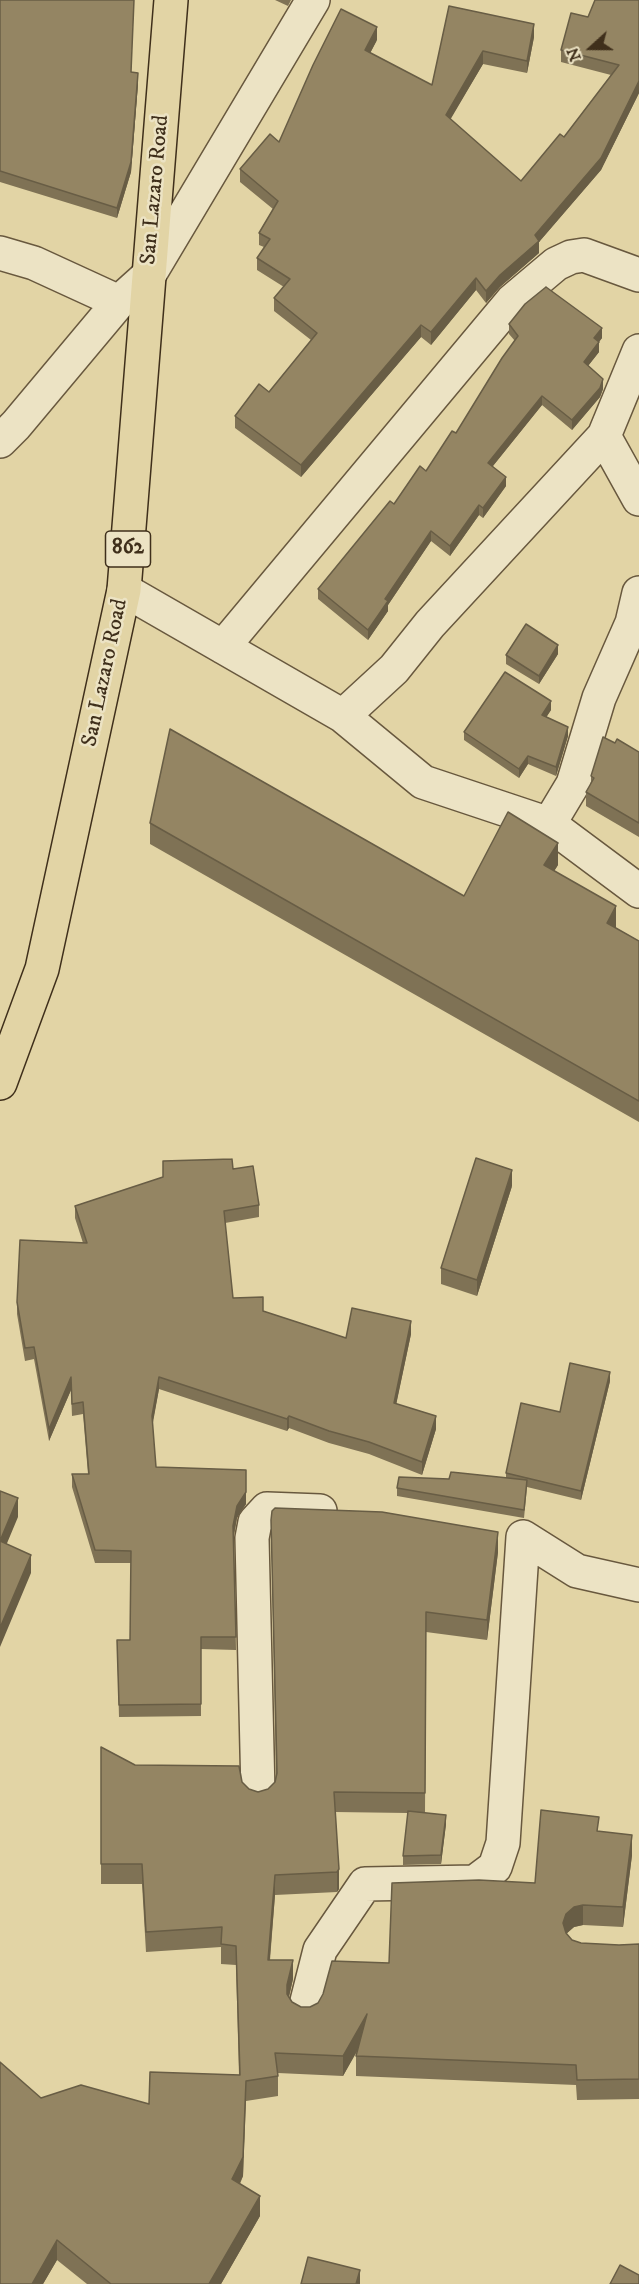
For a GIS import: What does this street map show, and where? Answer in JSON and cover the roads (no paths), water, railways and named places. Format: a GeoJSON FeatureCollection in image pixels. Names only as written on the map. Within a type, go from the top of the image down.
{"type":"FeatureCollection","features":[{"type":"Feature","properties":{"kind":"main road","name":"San Lazaro Road"},"geometry":{"type":"LineString","coordinates":[[0,1083],[42,969],[124,590],[171,0]]}},
{"type":"Feature","properties":{"kind":"street"},"geometry":{"type":"LineString","coordinates":[[0,441],[119,303],[149,275],[313,0]]}},
{"type":"Feature","properties":{"kind":"street"},"geometry":{"type":"LineString","coordinates":[[0,253],[34,263],[119,303]]}},
{"type":"Feature","properties":{"kind":"street"},"geometry":{"type":"LineString","coordinates":[[223,647],[512,301],[556,264],[571,256],[584,255],[639,275]]}},
{"type":"Feature","properties":{"kind":"street"},"geometry":{"type":"LineString","coordinates":[[343,716],[394,669],[430,624],[604,436],[639,351]]}},
{"type":"Feature","properties":{"kind":"street"},"geometry":{"type":"LineString","coordinates":[[604,436],[639,499]]}},
{"type":"Feature","properties":{"kind":"street"},"geometry":{"type":"LineString","coordinates":[[124,590],[343,716],[423,782],[549,824],[639,891]]}},
{"type":"Feature","properties":{"kind":"street"},"geometry":{"type":"LineString","coordinates":[[549,824],[573,784],[599,698],[632,623],[639,593]]}},
{"type":"Feature","properties":{"kind":"street"},"geometry":{"type":"LineString","coordinates":[[258,1793],[252,1539],[255,1521],[267,1509],[349,1512]]}},
{"type":"Feature","properties":{"kind":"street"},"geometry":{"type":"LineString","coordinates":[[489,1531],[524,1537],[577,1571],[639,1585]]}},
{"type":"Feature","properties":{"kind":"street"},"geometry":{"type":"LineString","coordinates":[[305,2009],[320,1950],[365,1884],[475,1882],[495,1867],[503,1843],[524,1537]]}}]}
